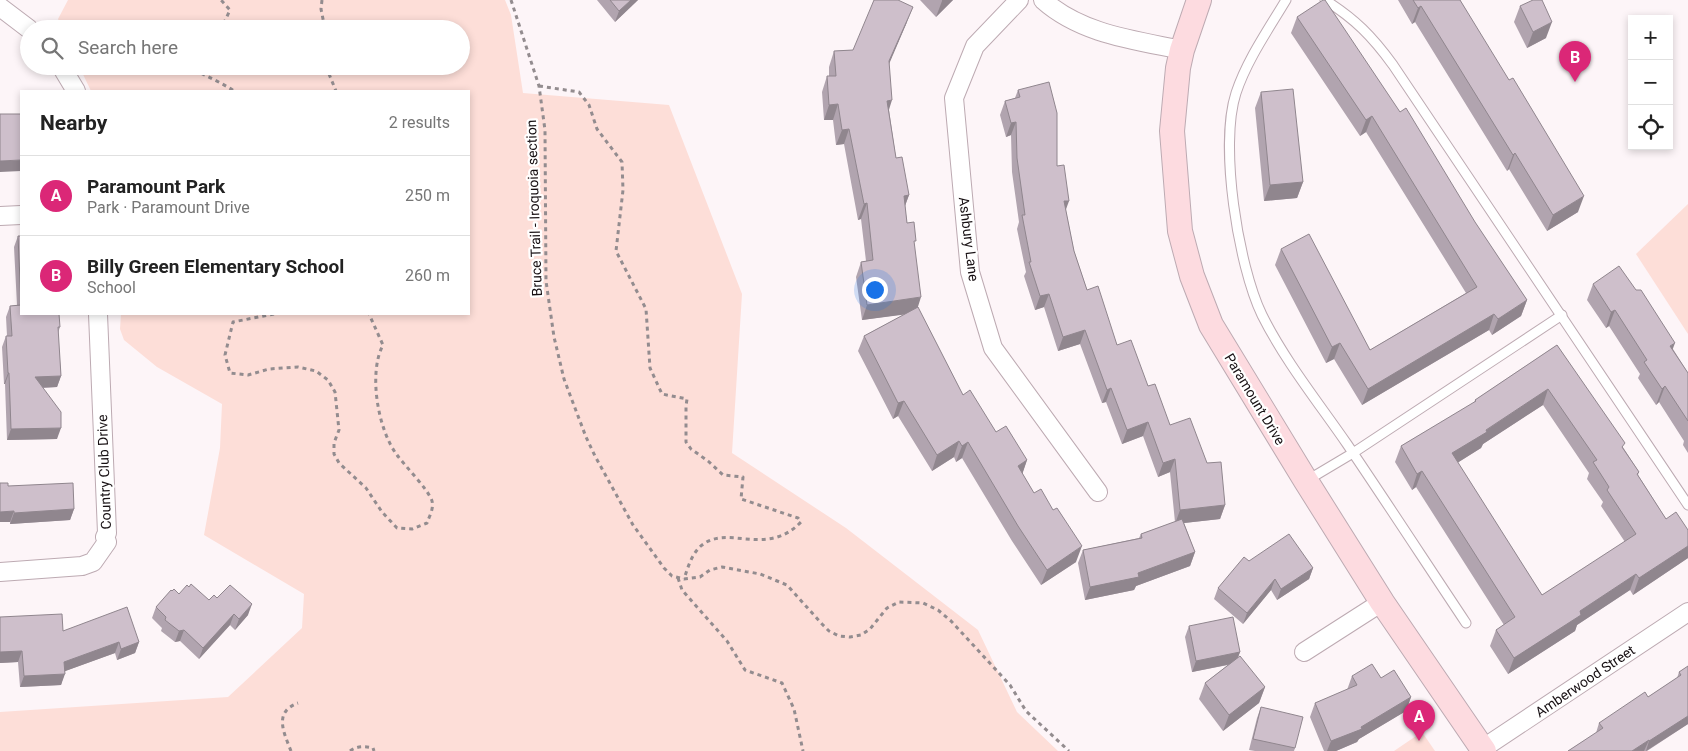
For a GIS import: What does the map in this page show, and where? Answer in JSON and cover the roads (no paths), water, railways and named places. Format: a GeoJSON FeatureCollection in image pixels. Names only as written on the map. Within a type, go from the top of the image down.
{"type":"FeatureCollection","features":[{"type":"Feature","properties":{"kind":"street","name":"Ashbury Lane"},"geometry":{"type":"LineString","coordinates":[[1019,0],[975,46],[954,98],[970,272],[993,348],[1098,492]]}},
{"type":"Feature","properties":{"kind":"street"},"geometry":{"type":"LineString","coordinates":[[1043,0],[1063,16],[1079,23],[1121,37],[1182,50]]}},
{"type":"Feature","properties":{"kind":"street","name":"Paramount Drive"},"geometry":{"type":"LineString","coordinates":[[1199,0],[1178,68],[1172,131],[1180,231],[1192,276],[1211,325],[1306,481],[1382,602],[1483,750]]}},
{"type":"Feature","properties":{"kind":"street"},"geometry":{"type":"LineString","coordinates":[[0,8],[20,22]]}},
{"type":"Feature","properties":{"kind":"street"},"geometry":{"type":"LineString","coordinates":[[66,75],[75,90]]}},
{"type":"Feature","properties":{"kind":"street"},"geometry":{"type":"LineString","coordinates":[[0,216],[20,215]]}},
{"type":"Feature","properties":{"kind":"street","name":"Country Club Drive"},"geometry":{"type":"LineString","coordinates":[[0,572],[82,566],[93,562],[107,542],[105,537],[107,533],[98,315]]}},
{"type":"Feature","properties":{"kind":"street"},"geometry":{"type":"LineString","coordinates":[[1304,652],[1382,602]]}},
{"type":"Feature","properties":{"kind":"street","name":"Amberwood Street"},"geometry":{"type":"LineString","coordinates":[[1483,750],[1688,612]]}},
{"type":"Feature","properties":{"kind":"lane"},"geometry":{"type":"LineString","coordinates":[[1286,0],[1253,54],[1236,93],[1233,106],[1230,144],[1232,184],[1238,236],[1250,283],[1262,314],[1280,347],[1466,623]]}},
{"type":"Feature","properties":{"kind":"lane"},"geometry":{"type":"LineString","coordinates":[[1325,0],[1363,28],[1378,44],[1688,505]]}},
{"type":"Feature","properties":{"kind":"lane"},"geometry":{"type":"LineString","coordinates":[[1306,481],[1353,453],[1562,315]]}},
{"type":"Feature","properties":{"kind":"place","name":"Billy Green Elementary School"},"geometry":{"type":"Point","coordinates":[1575,82]}},
{"type":"Feature","properties":{"kind":"place","name":"Paramount Park"},"geometry":{"type":"Point","coordinates":[1419,741]}}]}
